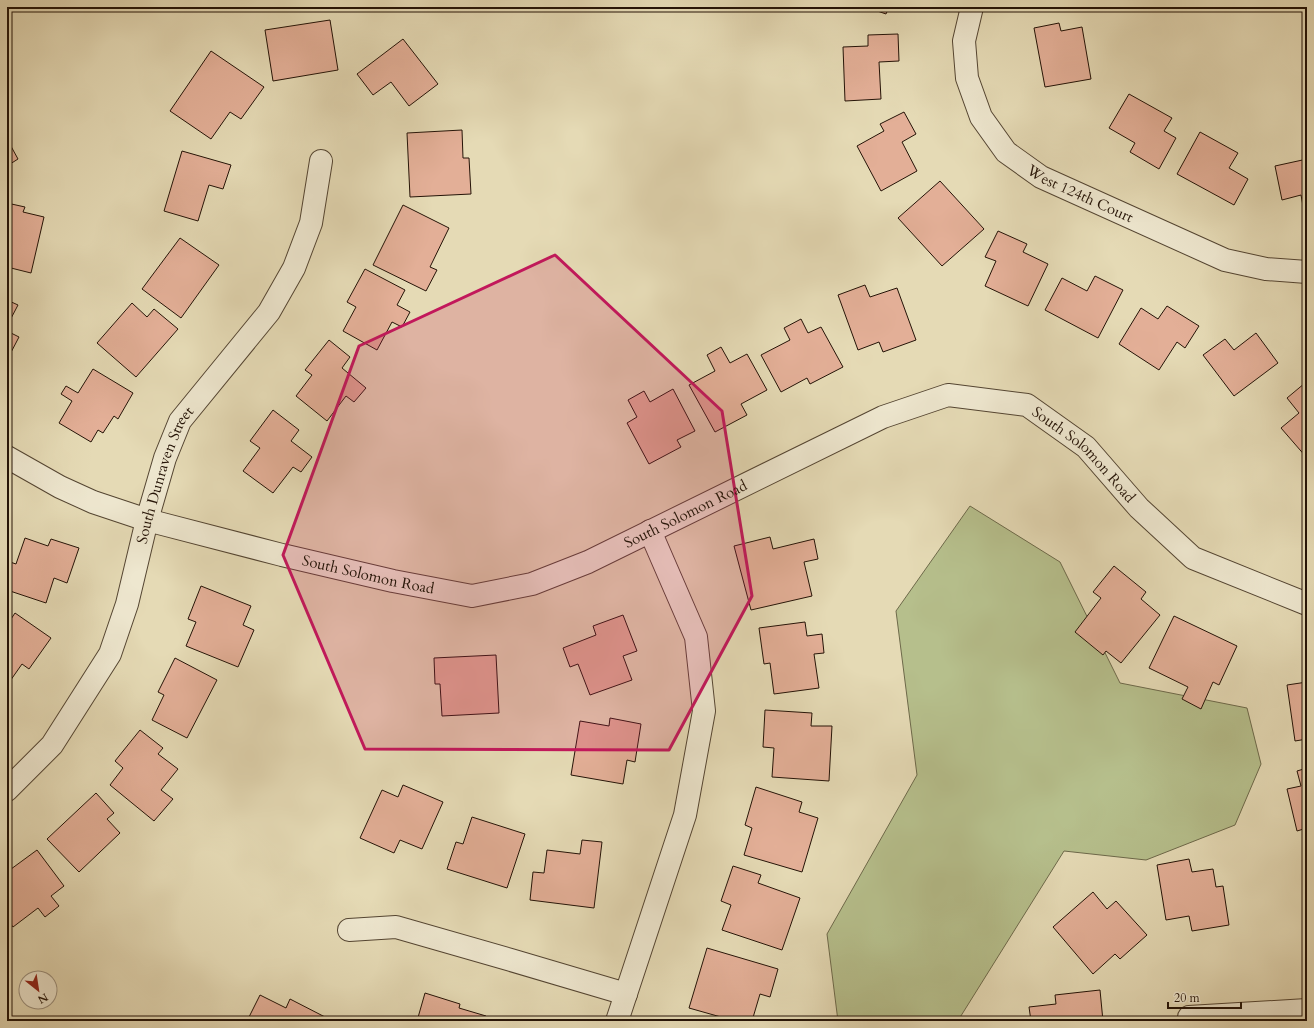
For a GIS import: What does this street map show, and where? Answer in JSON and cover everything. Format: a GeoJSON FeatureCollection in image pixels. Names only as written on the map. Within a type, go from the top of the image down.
{"type":"FeatureCollection","features":[{"type":"Feature","properties":{"kind":"street","name":"West 124th Court"},"geometry":{"type":"LineString","coordinates":[[972,7],[964,41],[966,78],[981,117],[1006,152],[1041,177],[1225,260],[1266,269],[1307,272]]}},
{"type":"Feature","properties":{"kind":"street","name":"South Dunraven Street"},"geometry":{"type":"LineString","coordinates":[[7,790],[52,745],[110,654],[127,604],[147,520],[165,458],[180,421],[269,312],[294,268],[311,223],[321,161]]}},
{"type":"Feature","properties":{"kind":"street","name":"South Solomon Road"},"geometry":{"type":"LineString","coordinates":[[7,457],[60,487],[94,502],[147,520],[282,555],[393,581],[472,596],[532,584],[588,562],[883,417],[948,394],[1027,406],[1086,447],[1139,508],[1193,558],[1307,604]]}},
{"type":"Feature","properties":{"kind":"street"},"geometry":{"type":"LineString","coordinates":[[618,1021],[685,815],[704,711],[696,637],[650,531]]}},
{"type":"Feature","properties":{"kind":"street"},"geometry":{"type":"LineString","coordinates":[[349,930],[396,927],[626,994]]}},
{"type":"Feature","properties":{"kind":"street"},"geometry":{"type":"LineString","coordinates":[[1189,1018],[1307,1010]]}},
{"type":"Feature","properties":{"kind":"highlighted area"},"geometry":{"type":"Polygon","coordinates":[[[555,255],[722,411],[752,596],[669,750],[365,749],[283,555],[359,346],[555,255]]]}},
{"type":"Feature","properties":{"kind":"green space"},"geometry":{"type":"Polygon","coordinates":[[[970,506],[1060,562],[1120,683],[1247,708],[1261,764],[1235,825],[1146,860],[1064,851],[959,1021],[838,1021],[827,934],[917,775],[896,611],[970,506]]]}},
{"type":"Feature","properties":{"kind":"building"},"geometry":{"type":"Polygon","coordinates":[[[866,7],[889,7],[886,14],[866,7]]]}},
{"type":"Feature","properties":{"kind":"building"},"geometry":{"type":"Polygon","coordinates":[[[330,20],[338,70],[273,81],[265,30],[330,20]]]}},
{"type":"Feature","properties":{"kind":"building"},"geometry":{"type":"Polygon","coordinates":[[[1059,23],[1061,31],[1082,27],[1091,79],[1045,87],[1034,28],[1059,23]]]}},
{"type":"Feature","properties":{"kind":"building"},"geometry":{"type":"Polygon","coordinates":[[[898,34],[899,61],[879,62],[881,99],[845,101],[843,47],[868,46],[868,35],[898,34]]]}},
{"type":"Feature","properties":{"kind":"building"},"geometry":{"type":"Polygon","coordinates":[[[403,39],[438,84],[409,106],[391,82],[373,95],[357,74],[403,39]]]}},
{"type":"Feature","properties":{"kind":"building"},"geometry":{"type":"Polygon","coordinates":[[[211,51],[264,87],[241,119],[230,112],[211,139],[170,111],[211,51]]]}},
{"type":"Feature","properties":{"kind":"building"},"geometry":{"type":"Polygon","coordinates":[[[1129,94],[1172,118],[1164,131],[1176,138],[1159,169],[1130,152],[1135,143],[1109,128],[1129,94]]]}},
{"type":"Feature","properties":{"kind":"building"},"geometry":{"type":"Polygon","coordinates":[[[904,112],[916,134],[902,142],[917,171],[881,191],[857,146],[884,131],[880,124],[904,112]]]}},
{"type":"Feature","properties":{"kind":"building"},"geometry":{"type":"Polygon","coordinates":[[[462,130],[463,158],[469,158],[471,194],[410,197],[407,133],[462,130]]]}},
{"type":"Feature","properties":{"kind":"building"},"geometry":{"type":"Polygon","coordinates":[[[1200,132],[1238,153],[1229,168],[1248,179],[1234,205],[1177,174],[1200,132]]]}},
{"type":"Feature","properties":{"kind":"building"},"geometry":{"type":"Polygon","coordinates":[[[7,139],[18,159],[7,166],[7,139]]]}},
{"type":"Feature","properties":{"kind":"building"},"geometry":{"type":"Polygon","coordinates":[[[182,151],[231,165],[223,189],[209,185],[198,221],[164,211],[182,151]]]}},
{"type":"Feature","properties":{"kind":"building"},"geometry":{"type":"Polygon","coordinates":[[[1307,159],[1307,217],[1305,217],[1301,195],[1282,200],[1275,166],[1307,159]]]}},
{"type":"Feature","properties":{"kind":"building"},"geometry":{"type":"Polygon","coordinates":[[[940,181],[984,229],[942,266],[898,218],[940,181]]]}},
{"type":"Feature","properties":{"kind":"building"},"geometry":{"type":"Polygon","coordinates":[[[7,203],[25,207],[23,212],[44,217],[31,273],[7,267],[7,203]]]}},
{"type":"Feature","properties":{"kind":"building"},"geometry":{"type":"Polygon","coordinates":[[[403,205],[449,228],[430,267],[437,270],[426,291],[373,265],[403,205]]]}},
{"type":"Feature","properties":{"kind":"building"},"geometry":{"type":"Polygon","coordinates":[[[998,231],[1027,244],[1023,252],[1048,264],[1028,306],[985,286],[996,261],[985,257],[998,231]]]}},
{"type":"Feature","properties":{"kind":"building"},"geometry":{"type":"Polygon","coordinates":[[[180,238],[219,265],[181,318],[142,289],[180,238]]]}},
{"type":"Feature","properties":{"kind":"building"},"geometry":{"type":"Polygon","coordinates":[[[365,269],[405,290],[397,305],[410,312],[402,327],[392,322],[377,350],[343,331],[356,307],[347,302],[365,269]]]}},
{"type":"Feature","properties":{"kind":"building"},"geometry":{"type":"Polygon","coordinates":[[[1095,276],[1123,290],[1098,338],[1045,310],[1062,278],[1087,291],[1095,276]]]}},
{"type":"Feature","properties":{"kind":"building"},"geometry":{"type":"Polygon","coordinates":[[[865,285],[870,297],[897,288],[916,340],[883,352],[879,342],[858,350],[838,295],[865,285]]]}},
{"type":"Feature","properties":{"kind":"building"},"geometry":{"type":"Polygon","coordinates":[[[7,300],[18,305],[7,326],[7,300]]]}},
{"type":"Feature","properties":{"kind":"building"},"geometry":{"type":"Polygon","coordinates":[[[132,303],[147,317],[154,309],[178,329],[136,377],[97,343],[132,303]]]}},
{"type":"Feature","properties":{"kind":"building"},"geometry":{"type":"Polygon","coordinates":[[[1167,306],[1199,326],[1185,348],[1177,342],[1159,370],[1119,344],[1141,308],[1158,319],[1167,306]]]}},
{"type":"Feature","properties":{"kind":"building"},"geometry":{"type":"Polygon","coordinates":[[[801,319],[808,333],[821,327],[843,367],[810,384],[807,378],[781,392],[761,355],[790,340],[784,328],[801,319]]]}},
{"type":"Feature","properties":{"kind":"building"},"geometry":{"type":"Polygon","coordinates":[[[7,331],[19,337],[7,360],[7,331]]]}},
{"type":"Feature","properties":{"kind":"building"},"geometry":{"type":"Polygon","coordinates":[[[1256,333],[1278,363],[1234,396],[1203,355],[1225,339],[1234,350],[1256,333]]]}},
{"type":"Feature","properties":{"kind":"building"},"geometry":{"type":"Polygon","coordinates":[[[329,340],[350,357],[342,368],[366,388],[354,402],[346,396],[327,421],[296,396],[312,375],[305,370],[329,340]]]}},
{"type":"Feature","properties":{"kind":"building"},"geometry":{"type":"Polygon","coordinates":[[[721,347],[730,363],[747,354],[767,390],[741,404],[747,415],[715,432],[689,385],[715,371],[707,355],[721,347]]]}},
{"type":"Feature","properties":{"kind":"building"},"geometry":{"type":"Polygon","coordinates":[[[93,369],[133,393],[118,419],[114,416],[103,433],[98,430],[91,442],[59,423],[72,401],[61,394],[66,386],[78,393],[93,369]]]}},
{"type":"Feature","properties":{"kind":"building"},"geometry":{"type":"Polygon","coordinates":[[[1305,383],[1307,385],[1307,458],[1281,428],[1299,413],[1287,398],[1305,383]]]}},
{"type":"Feature","properties":{"kind":"building"},"geometry":{"type":"Polygon","coordinates":[[[673,389],[695,431],[677,440],[681,447],[649,464],[627,423],[637,417],[628,400],[644,391],[650,402],[673,389]]]}},
{"type":"Feature","properties":{"kind":"building"},"geometry":{"type":"Polygon","coordinates":[[[273,410],[299,430],[291,441],[312,457],[301,472],[293,467],[273,493],[243,471],[260,448],[250,441],[273,410]]]}},
{"type":"Feature","properties":{"kind":"building"},"geometry":{"type":"Polygon","coordinates":[[[770,537],[773,549],[814,539],[818,559],[804,562],[812,596],[751,610],[734,546],[770,537]]]}},
{"type":"Feature","properties":{"kind":"building"},"geometry":{"type":"Polygon","coordinates":[[[25,538],[48,546],[51,539],[79,548],[67,583],[54,578],[46,603],[7,590],[7,561],[16,564],[25,538]]]}},
{"type":"Feature","properties":{"kind":"building"},"geometry":{"type":"Polygon","coordinates":[[[1114,566],[1146,592],[1141,599],[1160,615],[1121,663],[1106,651],[1103,655],[1075,632],[1101,598],[1093,592],[1114,566]]]}},
{"type":"Feature","properties":{"kind":"building"},"geometry":{"type":"Polygon","coordinates":[[[201,586],[251,606],[243,625],[254,630],[238,667],[186,646],[196,622],[188,619],[201,586]]]}},
{"type":"Feature","properties":{"kind":"building"},"geometry":{"type":"Polygon","coordinates":[[[15,613],[51,638],[29,669],[22,664],[7,684],[7,620],[9,622],[15,613]]]}},
{"type":"Feature","properties":{"kind":"building"},"geometry":{"type":"Polygon","coordinates":[[[623,615],[637,651],[623,656],[632,680],[590,695],[578,664],[570,667],[563,648],[596,635],[593,626],[623,615]]]}},
{"type":"Feature","properties":{"kind":"building"},"geometry":{"type":"Polygon","coordinates":[[[1174,616],[1237,646],[1219,685],[1213,682],[1201,709],[1182,699],[1188,687],[1149,668],[1174,616]]]}},
{"type":"Feature","properties":{"kind":"building"},"geometry":{"type":"Polygon","coordinates":[[[805,622],[807,636],[822,634],[824,653],[814,654],[819,688],[774,694],[770,663],[764,664],[759,628],[805,622]]]}},
{"type":"Feature","properties":{"kind":"building"},"geometry":{"type":"Polygon","coordinates":[[[496,655],[499,713],[442,716],[440,684],[435,684],[434,658],[496,655]]]}},
{"type":"Feature","properties":{"kind":"building"},"geometry":{"type":"Polygon","coordinates":[[[175,658],[217,680],[187,738],[152,720],[164,695],[158,692],[175,658]]]}},
{"type":"Feature","properties":{"kind":"building"},"geometry":{"type":"Polygon","coordinates":[[[1307,682],[1307,739],[1295,741],[1287,685],[1307,682]]]}},
{"type":"Feature","properties":{"kind":"building"},"geometry":{"type":"Polygon","coordinates":[[[765,710],[812,713],[811,726],[832,726],[829,781],[772,777],[774,748],[763,747],[765,710]]]}},
{"type":"Feature","properties":{"kind":"building"},"geometry":{"type":"Polygon","coordinates":[[[610,718],[641,724],[635,762],[627,760],[623,784],[571,775],[580,721],[609,726],[610,718]]]}},
{"type":"Feature","properties":{"kind":"building"},"geometry":{"type":"Polygon","coordinates":[[[140,730],[163,748],[158,754],[178,769],[161,790],[173,799],[154,821],[110,785],[123,768],[115,761],[140,730]]]}},
{"type":"Feature","properties":{"kind":"building"},"geometry":{"type":"Polygon","coordinates":[[[1307,768],[1307,828],[1297,831],[1287,789],[1301,786],[1297,771],[1307,768]]]}},
{"type":"Feature","properties":{"kind":"building"},"geometry":{"type":"Polygon","coordinates":[[[403,785],[443,802],[422,849],[400,840],[394,853],[360,838],[382,790],[398,797],[403,785]]]}},
{"type":"Feature","properties":{"kind":"building"},"geometry":{"type":"Polygon","coordinates":[[[756,787],[802,802],[799,812],[818,818],[802,872],[744,855],[752,828],[745,825],[756,787]]]}},
{"type":"Feature","properties":{"kind":"building"},"geometry":{"type":"Polygon","coordinates":[[[96,793],[114,813],[107,819],[120,833],[79,872],[47,839],[96,793]]]}},
{"type":"Feature","properties":{"kind":"building"},"geometry":{"type":"Polygon","coordinates":[[[472,817],[525,834],[507,888],[447,869],[456,842],[463,844],[472,817]]]}},
{"type":"Feature","properties":{"kind":"building"},"geometry":{"type":"Polygon","coordinates":[[[582,840],[602,842],[594,908],[530,900],[533,872],[544,873],[547,850],[580,854],[582,840]]]}},
{"type":"Feature","properties":{"kind":"building"},"geometry":{"type":"Polygon","coordinates":[[[37,850],[64,886],[51,896],[59,906],[45,917],[38,908],[13,927],[7,919],[7,882],[10,880],[7,876],[7,872],[37,850]]]}},
{"type":"Feature","properties":{"kind":"building"},"geometry":{"type":"Polygon","coordinates":[[[1189,859],[1192,872],[1213,869],[1216,887],[1223,886],[1229,925],[1192,931],[1189,916],[1166,920],[1157,865],[1189,859]]]}},
{"type":"Feature","properties":{"kind":"building"},"geometry":{"type":"Polygon","coordinates":[[[733,866],[761,875],[758,883],[800,898],[782,950],[722,930],[731,905],[721,901],[733,866]]]}},
{"type":"Feature","properties":{"kind":"building"},"geometry":{"type":"Polygon","coordinates":[[[1093,892],[1107,909],[1116,901],[1147,935],[1120,959],[1115,954],[1093,974],[1053,927],[1093,892]]]}},
{"type":"Feature","properties":{"kind":"building"},"geometry":{"type":"Polygon","coordinates":[[[707,948],[778,969],[770,997],[760,994],[752,1021],[735,1021],[689,1008],[707,948]]]}},
{"type":"Feature","properties":{"kind":"building"},"geometry":{"type":"Polygon","coordinates":[[[1100,990],[1103,1021],[1031,1021],[1029,1007],[1056,1004],[1055,995],[1100,990]]]}},
{"type":"Feature","properties":{"kind":"building"},"geometry":{"type":"Polygon","coordinates":[[[425,993],[460,1004],[459,1008],[486,1016],[484,1021],[417,1021],[425,993]]]}},
{"type":"Feature","properties":{"kind":"building"},"geometry":{"type":"Polygon","coordinates":[[[260,995],[286,1008],[290,999],[325,1017],[323,1021],[247,1021],[260,995]]]}}]}
